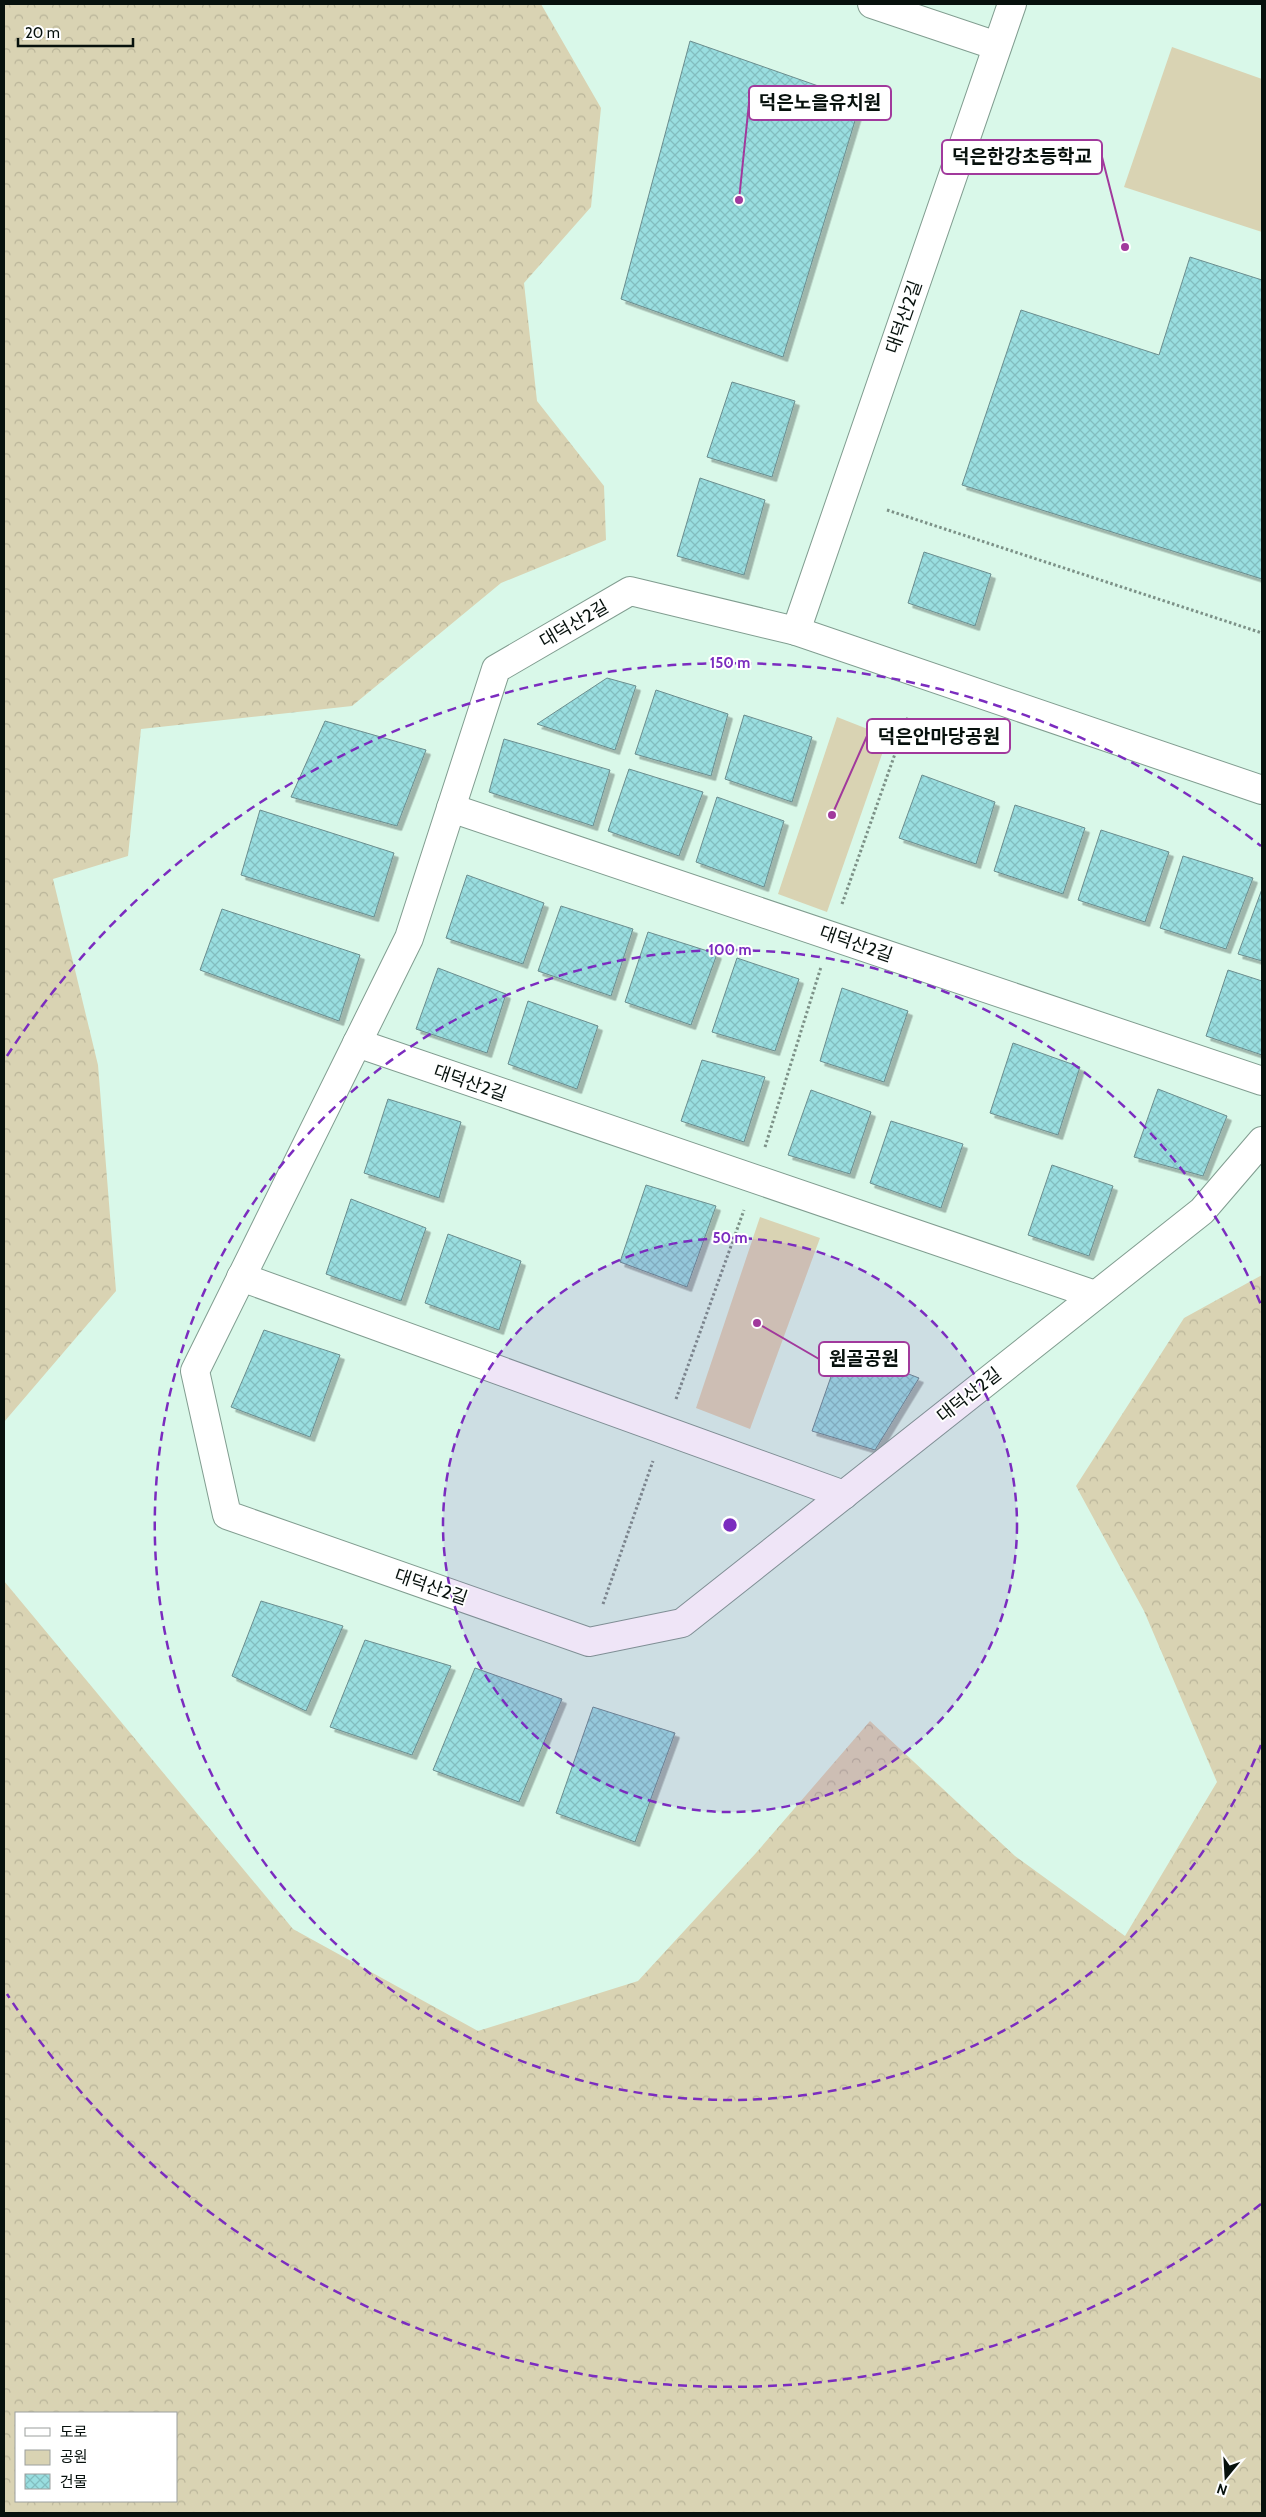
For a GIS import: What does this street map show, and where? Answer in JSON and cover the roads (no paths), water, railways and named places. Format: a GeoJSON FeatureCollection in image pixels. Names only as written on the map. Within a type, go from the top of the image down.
{"type":"FeatureCollection","features":[{"type":"Feature","properties":{"kind":"street"},"geometry":{"type":"LineString","coordinates":[[872,4],[997,46]]}},
{"type":"Feature","properties":{"kind":"street","name":"대덕산2길"},"geometry":{"type":"LineString","coordinates":[[796,630],[1012,4]]}},
{"type":"Feature","properties":{"kind":"street","name":"대덕산2길"},"geometry":{"type":"LineString","coordinates":[[1262,790],[796,630],[630,591],[496,668],[409,938],[195,1371],[227,1515],[590,1642],[682,1623],[1202,1211],[1262,1141]]}},
{"type":"Feature","properties":{"kind":"street","name":"대덕산2길"},"geometry":{"type":"LineString","coordinates":[[451,808],[1262,1081]]}},
{"type":"Feature","properties":{"kind":"street","name":"대덕산2길"},"geometry":{"type":"LineString","coordinates":[[357,1044],[1095,1295]]}},
{"type":"Feature","properties":{"kind":"street"},"geometry":{"type":"LineString","coordinates":[[241,1277],[844,1495]]}},
{"type":"Feature","properties":{"kind":"place","name":"덕은노을유치원"},"geometry":{"type":"Point","coordinates":[739,200]}},
{"type":"Feature","properties":{"kind":"place","name":"덕은한강초등학교"},"geometry":{"type":"Point","coordinates":[1125,247]}},
{"type":"Feature","properties":{"kind":"place","name":"덕은안마당공원"},"geometry":{"type":"Point","coordinates":[832,815]}},
{"type":"Feature","properties":{"kind":"place","name":"원골공원"},"geometry":{"type":"Point","coordinates":[757,1323]}}]}
